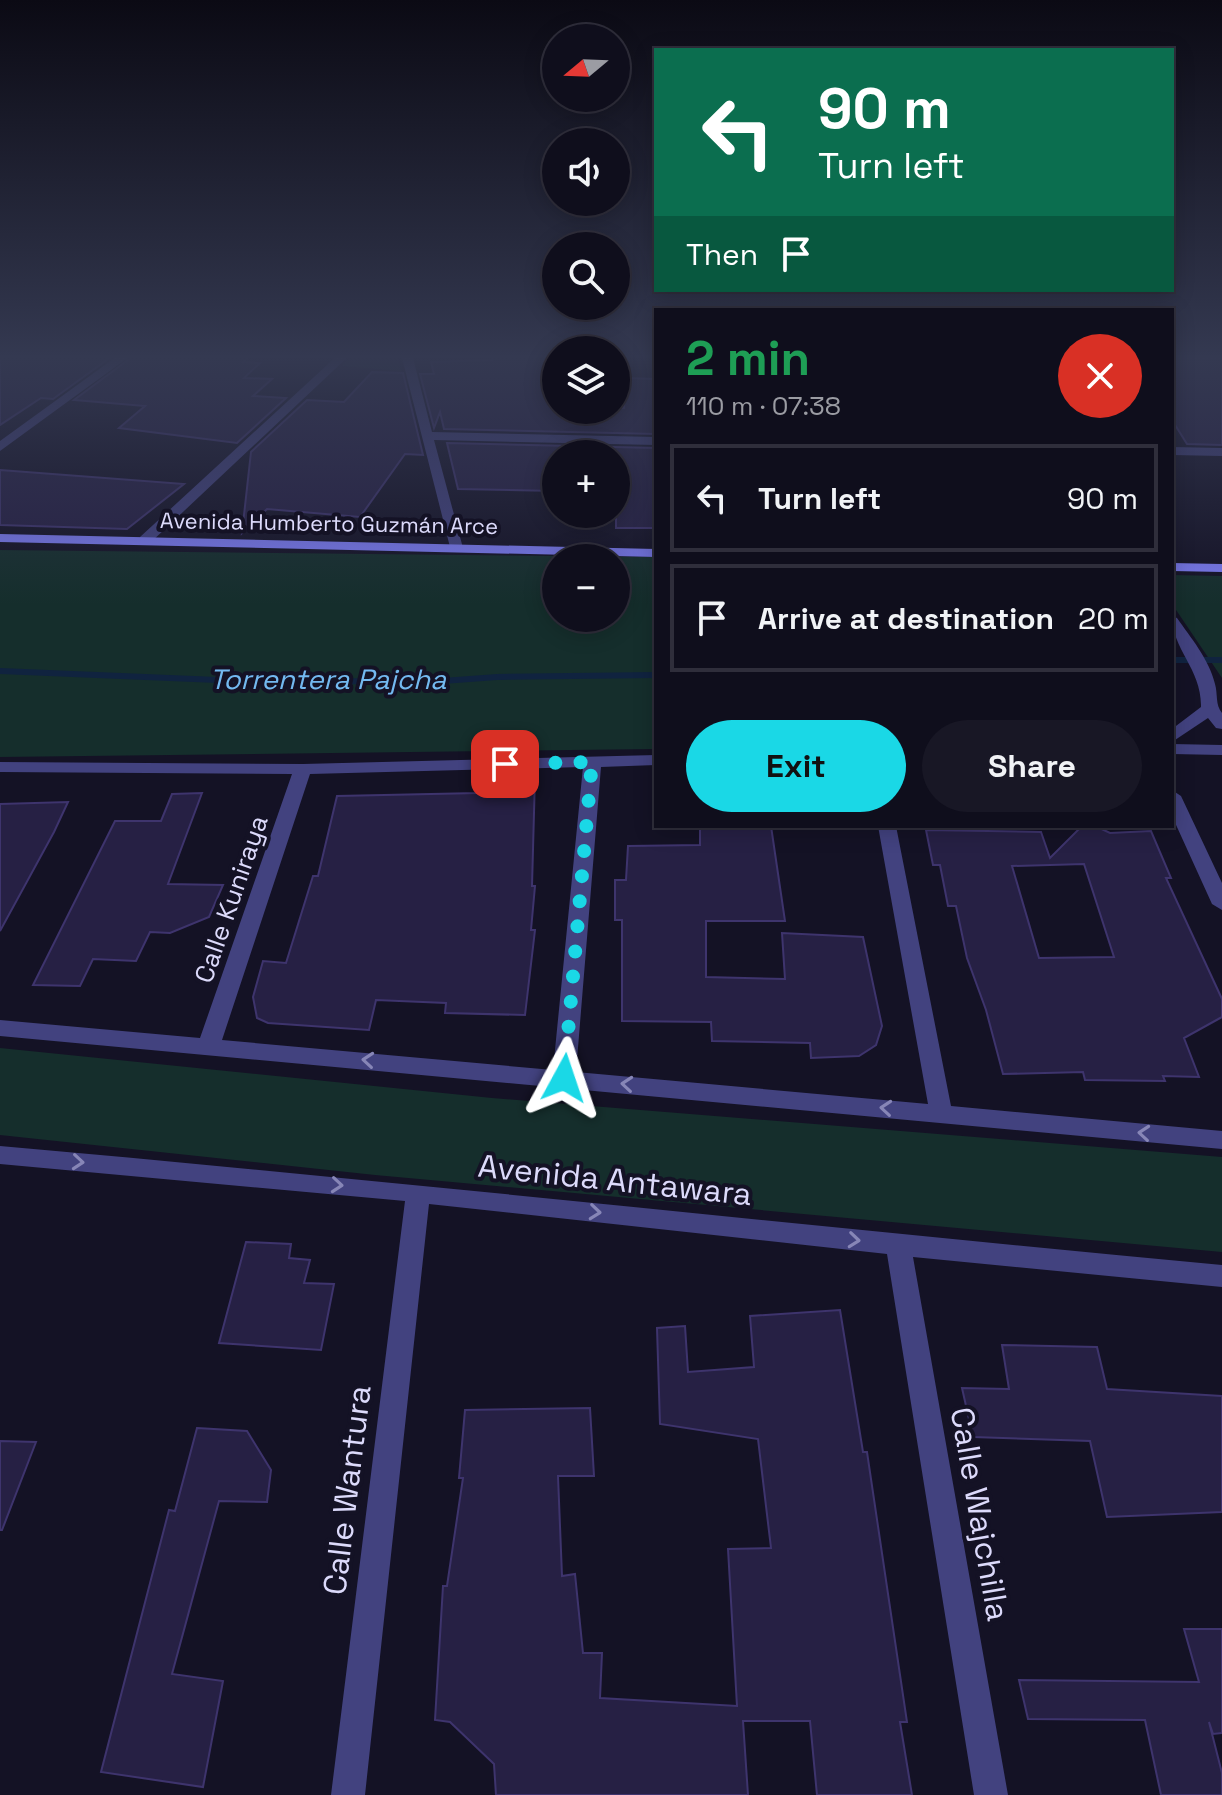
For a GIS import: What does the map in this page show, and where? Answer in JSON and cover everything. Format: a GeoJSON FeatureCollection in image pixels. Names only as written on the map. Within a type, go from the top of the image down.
{"type":"FeatureCollection","features":[{"type":"Feature","properties":{"kind":"main road","name":"Avenida Humberto Guzmán Arce"},"geometry":{"type":"LineString","coordinates":[[0,538],[654,553]]}},
{"type":"Feature","properties":{"kind":"main road"},"geometry":{"type":"LineString","coordinates":[[1174,567],[1222,568]]}},
{"type":"Feature","properties":{"kind":"street"},"geometry":{"type":"LineString","coordinates":[[145,540],[255,438]]}},
{"type":"Feature","properties":{"kind":"street"},"geometry":{"type":"LineString","coordinates":[[427,438],[456,548]]}},
{"type":"Feature","properties":{"kind":"street"},"geometry":{"type":"LineString","coordinates":[[508,438],[654,441]]}},
{"type":"Feature","properties":{"kind":"street"},"geometry":{"type":"LineString","coordinates":[[1174,451],[1222,452]]}},
{"type":"Feature","properties":{"kind":"street"},"geometry":{"type":"LineString","coordinates":[[1174,624],[1204,669],[1211,691],[1209,709],[1174,735]]}},
{"type":"Feature","properties":{"kind":"street"},"geometry":{"type":"LineString","coordinates":[[1209,709],[1222,724]]}},
{"type":"Feature","properties":{"kind":"street"},"geometry":{"type":"LineString","coordinates":[[1174,749],[1222,750]]}},
{"type":"Feature","properties":{"kind":"street"},"geometry":{"type":"LineString","coordinates":[[0,767],[303,769],[654,760]]}},
{"type":"Feature","properties":{"kind":"street"},"geometry":{"type":"LineString","coordinates":[[564,1078],[592,762]]}},
{"type":"Feature","properties":{"kind":"street","name":"Calle Kuniraya"},"geometry":{"type":"LineString","coordinates":[[209,1045],[303,769]]}},
{"type":"Feature","properties":{"kind":"street"},"geometry":{"type":"LineString","coordinates":[[1174,800],[1222,904]]}},
{"type":"Feature","properties":{"kind":"street"},"geometry":{"type":"LineString","coordinates":[[887,828],[941,1114]]}},
{"type":"Feature","properties":{"kind":"street"},"geometry":{"type":"LineString","coordinates":[[0,1028],[1222,1140]]}},
{"type":"Feature","properties":{"kind":"street","name":"Avenida Antawara"},"geometry":{"type":"LineString","coordinates":[[0,1155],[418,1193],[898,1245],[1222,1276]]}},
{"type":"Feature","properties":{"kind":"street","name":"Calle Wantura"},"geometry":{"type":"LineString","coordinates":[[348,1795],[418,1193]]}},
{"type":"Feature","properties":{"kind":"street","name":"Calle Wajchilla"},"geometry":{"type":"LineString","coordinates":[[898,1245],[991,1795]]}},
{"type":"Feature","properties":{"kind":"green space"},"geometry":{"type":"Polygon","coordinates":[[[0,550],[542,556],[542,632],[630,632],[630,557],[654,557],[654,749],[0,757],[0,550]]]}},
{"type":"Feature","properties":{"kind":"green space"},"geometry":{"type":"Polygon","coordinates":[[[1174,575],[1222,576],[1222,678],[1174,607],[1174,575]]]}},
{"type":"Feature","properties":{"kind":"green space"},"geometry":{"type":"Polygon","coordinates":[[[0,1048],[492,1098],[1222,1157],[1222,1252],[375,1175],[0,1135],[0,1048]]]}},
{"type":"Feature","properties":{"kind":"building"},"geometry":{"type":"Polygon","coordinates":[[[196,438],[243,438],[237,443],[196,438]]]}},
{"type":"Feature","properties":{"kind":"building"},"geometry":{"type":"Polygon","coordinates":[[[266,438],[419,438],[423,455],[405,454],[360,517],[267,509],[242,533],[251,452],[266,438]]]}},
{"type":"Feature","properties":{"kind":"building"},"geometry":{"type":"Polygon","coordinates":[[[1183,438],[1222,438],[1222,445],[1187,444],[1183,438]]]}},
{"type":"Feature","properties":{"kind":"building"},"geometry":{"type":"Polygon","coordinates":[[[447,443],[542,445],[542,491],[458,489],[447,443]]]}},
{"type":"Feature","properties":{"kind":"building"},"geometry":{"type":"Polygon","coordinates":[[[630,447],[654,448],[654,528],[630,528],[630,447]]]}},
{"type":"Feature","properties":{"kind":"building"},"geometry":{"type":"Polygon","coordinates":[[[0,470],[184,484],[127,529],[0,525],[0,470]]]}},
{"type":"Feature","properties":{"kind":"building"},"geometry":{"type":"Polygon","coordinates":[[[535,776],[532,886],[535,886],[531,930],[535,930],[525,1015],[445,1013],[446,1003],[376,1000],[369,1030],[268,1023],[257,1018],[253,997],[263,961],[286,963],[313,876],[318,876],[337,796],[478,793],[479,777],[535,776]]]}},
{"type":"Feature","properties":{"kind":"building"},"geometry":{"type":"Polygon","coordinates":[[[202,793],[168,884],[223,885],[209,917],[170,933],[150,932],[136,961],[93,959],[80,986],[33,985],[115,821],[161,821],[172,794],[202,793]]]}},
{"type":"Feature","properties":{"kind":"building"},"geometry":{"type":"Polygon","coordinates":[[[68,802],[54,832],[0,931],[0,804],[68,802]]]}},
{"type":"Feature","properties":{"kind":"building"},"geometry":{"type":"Polygon","coordinates":[[[700,828],[771,828],[785,921],[706,921],[706,977],[785,979],[782,933],[863,937],[882,1026],[876,1045],[859,1056],[811,1058],[810,1043],[712,1041],[711,1022],[622,1021],[622,920],[615,920],[615,880],[626,880],[628,846],[700,845],[700,828]]]}},
{"type":"Feature","properties":{"kind":"building"},"geometry":{"type":"Polygon","coordinates":[[[1080,828],[1099,828],[1110,833],[1151,831],[1171,878],[1166,878],[1222,999],[1222,1017],[1184,1038],[1199,1077],[1163,1076],[1165,1081],[1085,1080],[1083,1072],[1003,1074],[986,1010],[967,958],[956,906],[948,906],[940,865],[933,865],[926,830],[1041,832],[1050,858],[1080,828]],[[1084,864],[1012,866],[1039,958],[1114,957],[1084,864]]]}},
{"type":"Feature","properties":{"kind":"building"},"geometry":{"type":"Polygon","coordinates":[[[246,1242],[291,1244],[289,1258],[310,1260],[304,1283],[334,1284],[321,1350],[219,1343],[246,1242]]]}},
{"type":"Feature","properties":{"kind":"building"},"geometry":{"type":"Polygon","coordinates":[[[840,1310],[863,1452],[867,1452],[907,1722],[900,1722],[912,1795],[817,1795],[810,1721],[743,1721],[748,1795],[496,1795],[494,1764],[450,1722],[435,1720],[443,1586],[447,1586],[463,1478],[459,1478],[465,1410],[590,1408],[594,1476],[558,1476],[562,1576],[575,1574],[583,1653],[602,1653],[600,1698],[737,1706],[728,1549],[771,1548],[758,1439],[660,1424],[657,1328],[685,1326],[688,1372],[754,1367],[750,1316],[840,1310]]]}},
{"type":"Feature","properties":{"kind":"building"},"geometry":{"type":"Polygon","coordinates":[[[1002,1345],[1097,1347],[1107,1389],[1222,1396],[1222,1512],[1107,1517],[1090,1441],[973,1437],[962,1388],[1009,1389],[1002,1345]]]}},
{"type":"Feature","properties":{"kind":"building"},"geometry":{"type":"Polygon","coordinates":[[[197,1428],[247,1431],[271,1470],[267,1502],[219,1501],[172,1674],[223,1681],[203,1787],[101,1772],[169,1510],[175,1511],[197,1428]]]}},
{"type":"Feature","properties":{"kind":"building"},"geometry":{"type":"Polygon","coordinates":[[[0,1441],[36,1442],[2,1530],[0,1530],[0,1441]]]}},
{"type":"Feature","properties":{"kind":"building"},"geometry":{"type":"Polygon","coordinates":[[[1184,1629],[1222,1629],[1222,1733],[1213,1734],[1209,1722],[1222,1773],[1222,1795],[1161,1795],[1145,1720],[1028,1719],[1019,1680],[1199,1682],[1184,1629]]]}},
{"type":"Feature","properties":{"kind":"waterway","name":"Torrentera Pajcha"},"geometry":{"type":"LineString","coordinates":[[1174,660],[1222,660]]}},
{"type":"Feature","properties":{"kind":"waterway","name":"Torrentera Pajcha"},"geometry":{"type":"LineString","coordinates":[[0,671],[218,680],[429,682],[497,677],[654,675]]}},
{"type":"Feature","properties":{"kind":"route"},"geometry":{"type":"LineString","coordinates":[[505,764],[592,762],[564,1078]]}}]}
